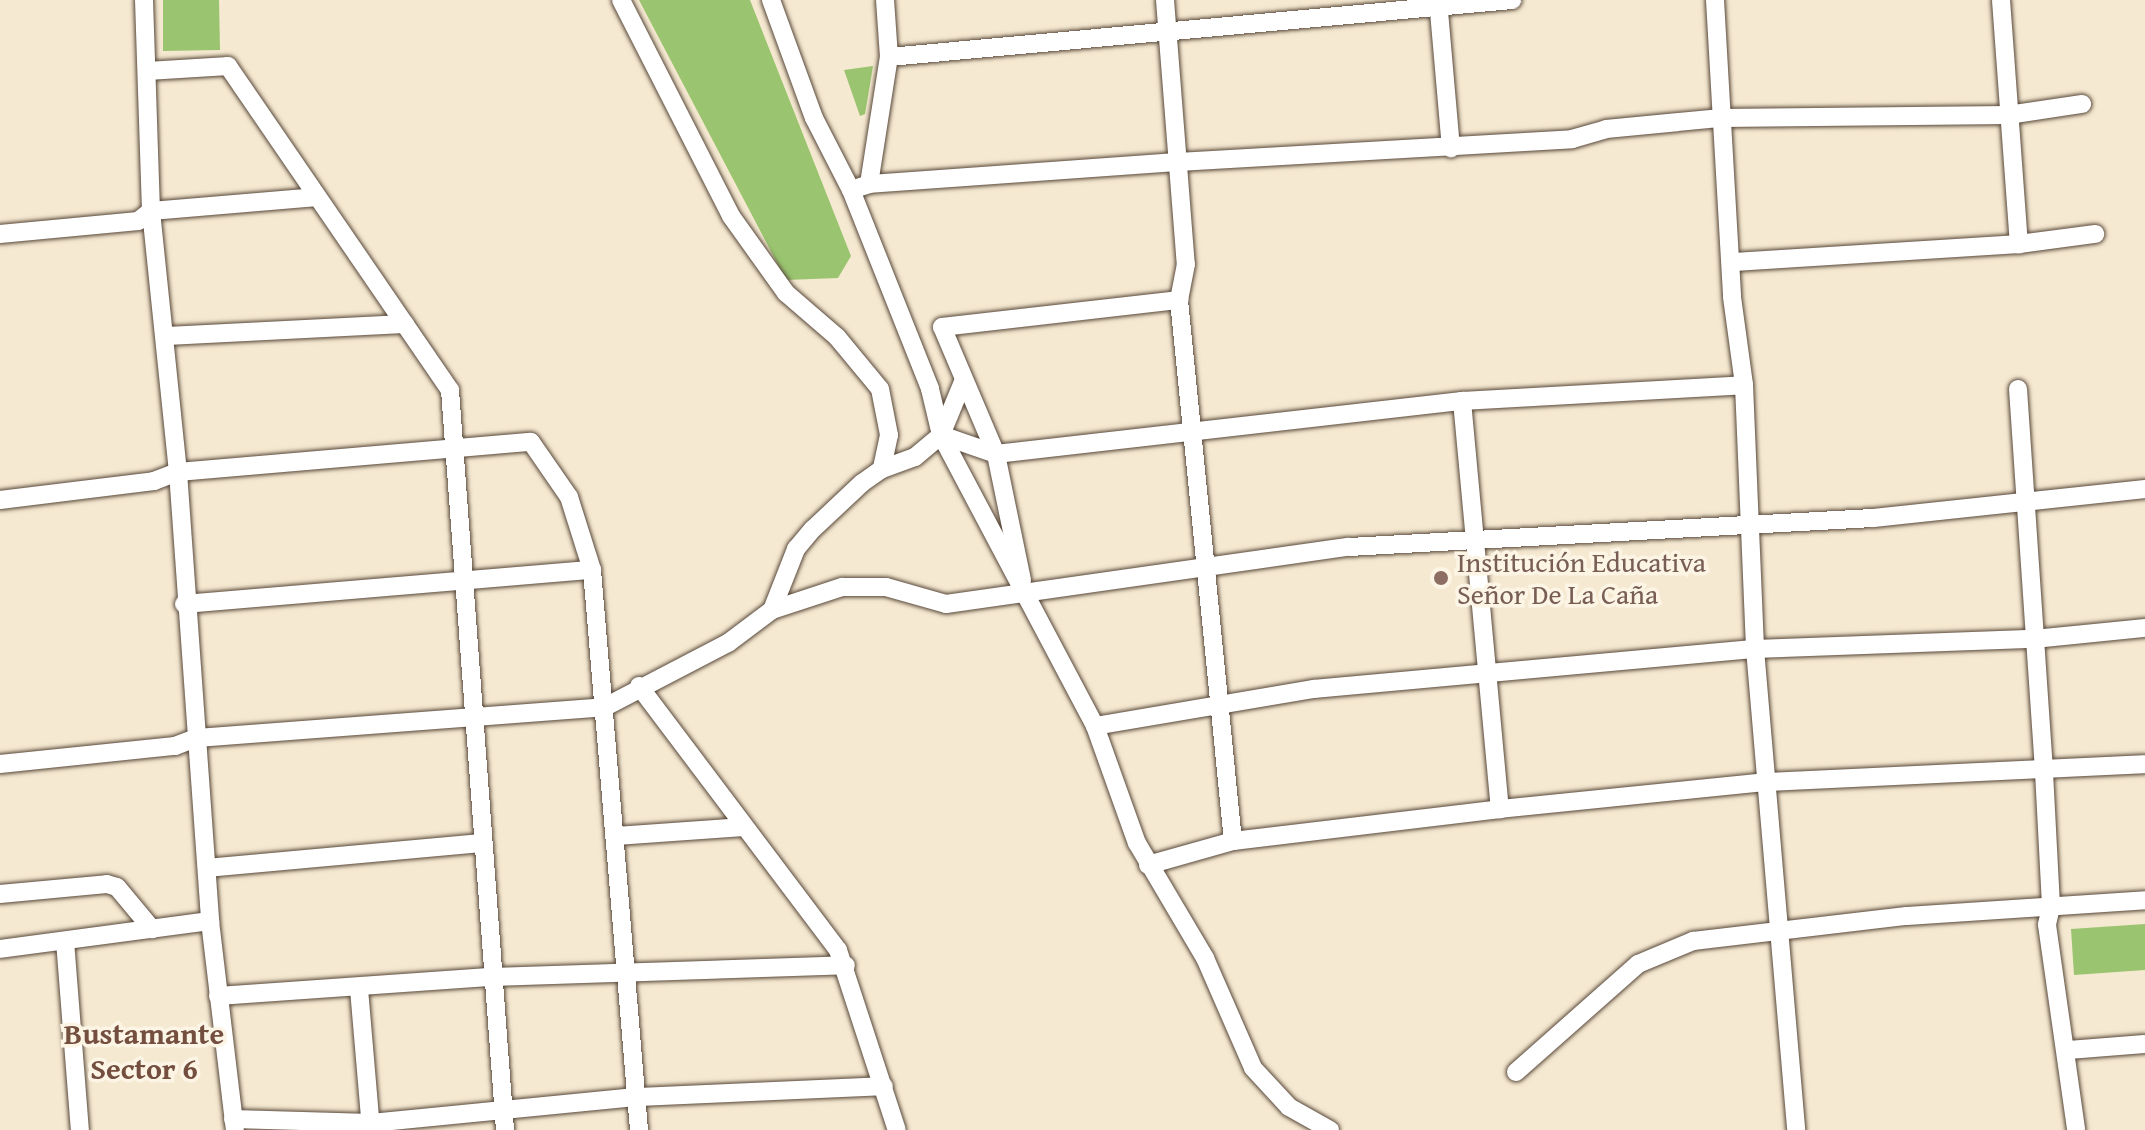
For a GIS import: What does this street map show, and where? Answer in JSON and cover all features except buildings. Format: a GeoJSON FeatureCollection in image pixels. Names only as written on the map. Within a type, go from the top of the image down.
{"type":"FeatureCollection","features":[{"type":"Feature","properties":{"kind":"street"},"geometry":{"type":"LineString","coordinates":[[144,0],[151,211],[178,472],[184,604],[210,921],[234,1125],[371,1126],[502,1109],[636,1097],[884,1086]]}},
{"type":"Feature","properties":{"kind":"street"},"geometry":{"type":"LineString","coordinates":[[621,0],[731,216],[786,293],[837,337],[880,389],[889,435],[882,469]]}},
{"type":"Feature","properties":{"kind":"street"},"geometry":{"type":"LineString","coordinates":[[771,0],[814,118],[860,187],[930,389],[941,435],[1095,726],[1148,865],[1205,958],[1253,1068],[1289,1107],[1330,1130]]}},
{"type":"Feature","properties":{"kind":"street"},"geometry":{"type":"LineString","coordinates":[[860,187],[889,57],[885,0]]}},
{"type":"Feature","properties":{"kind":"street"},"geometry":{"type":"LineString","coordinates":[[1165,0],[1186,264],[1179,300],[1233,841]]}},
{"type":"Feature","properties":{"kind":"street"},"geometry":{"type":"LineString","coordinates":[[889,57],[1167,28],[1512,0]]}},
{"type":"Feature","properties":{"kind":"street"},"geometry":{"type":"LineString","coordinates":[[1715,0],[1721,118],[1734,262],[1732,297],[1744,385],[1755,649],[1796,1130]]}},
{"type":"Feature","properties":{"kind":"street"},"geometry":{"type":"LineString","coordinates":[[2001,0],[2019,244]]}},
{"type":"Feature","properties":{"kind":"street"},"geometry":{"type":"LineString","coordinates":[[1439,4],[1451,148]]}},
{"type":"Feature","properties":{"kind":"street"},"geometry":{"type":"LineString","coordinates":[[148,71],[228,66],[450,390],[461,577],[505,1130]]}},
{"type":"Feature","properties":{"kind":"street"},"geometry":{"type":"LineString","coordinates":[[860,187],[1178,162],[1572,139],[1606,129],[1721,118],[2008,115],[2082,104]]}},
{"type":"Feature","properties":{"kind":"street"},"geometry":{"type":"LineString","coordinates":[[0,234],[138,221],[151,211],[317,197]]}},
{"type":"Feature","properties":{"kind":"street"},"geometry":{"type":"LineString","coordinates":[[1734,262],[2019,244],[2095,234]]}},
{"type":"Feature","properties":{"kind":"street"},"geometry":{"type":"LineString","coordinates":[[1024,590],[996,454],[942,327],[1179,300]]}},
{"type":"Feature","properties":{"kind":"street"},"geometry":{"type":"LineString","coordinates":[[166,336],[405,324]]}},
{"type":"Feature","properties":{"kind":"street"},"geometry":{"type":"LineString","coordinates":[[772,610],[796,549],[836,505],[882,469],[915,457],[941,435],[963,382]]}},
{"type":"Feature","properties":{"kind":"street"},"geometry":{"type":"LineString","coordinates":[[941,435],[996,454],[1192,428],[1462,401],[1744,385]]}},
{"type":"Feature","properties":{"kind":"street"},"geometry":{"type":"LineString","coordinates":[[2018,389],[2022,501],[2044,772],[2051,907],[2047,925],[2068,1050],[2076,1130]]}},
{"type":"Feature","properties":{"kind":"street"},"geometry":{"type":"LineString","coordinates":[[1462,401],[1500,809]]}},
{"type":"Feature","properties":{"kind":"street"},"geometry":{"type":"LineString","coordinates":[[0,500],[154,481],[178,472],[531,442],[569,497],[592,570],[630,970],[639,1130]]}},
{"type":"Feature","properties":{"kind":"street"},"geometry":{"type":"LineString","coordinates":[[0,764],[175,746],[196,738],[474,714],[605,707],[639,686],[728,643],[772,610],[842,587],[886,587],[946,604],[1024,590],[1204,566],[1476,536],[1750,526],[2145,489]]}},
{"type":"Feature","properties":{"kind":"street"},"geometry":{"type":"LineString","coordinates":[[184,604],[461,577],[592,570]]}},
{"type":"Feature","properties":{"kind":"street"},"geometry":{"type":"LineString","coordinates":[[1095,726],[1314,689],[1486,677],[1755,649],[2034,639],[2145,628]]}},
{"type":"Feature","properties":{"kind":"street"},"geometry":{"type":"LineString","coordinates":[[639,686],[846,965],[897,1130]]}},
{"type":"Feature","properties":{"kind":"street"},"geometry":{"type":"LineString","coordinates":[[1148,865],[1233,841],[1500,809],[1766,782],[2044,772],[2145,764]]}},
{"type":"Feature","properties":{"kind":"street"},"geometry":{"type":"LineString","coordinates":[[616,836],[744,827]]}},
{"type":"Feature","properties":{"kind":"street"},"geometry":{"type":"LineString","coordinates":[[207,868],[481,843]]}},
{"type":"Feature","properties":{"kind":"street"},"geometry":{"type":"LineString","coordinates":[[0,894],[107,884],[117,887],[152,929]]}},
{"type":"Feature","properties":{"kind":"street"},"geometry":{"type":"LineString","coordinates":[[1516,1072],[1638,964],[1693,941],[1778,930],[2145,900]]}},
{"type":"Feature","properties":{"kind":"street"},"geometry":{"type":"LineString","coordinates":[[0,949],[210,921]]}},
{"type":"Feature","properties":{"kind":"street"},"geometry":{"type":"LineString","coordinates":[[65,941],[80,1130]]}},
{"type":"Feature","properties":{"kind":"street"},"geometry":{"type":"LineString","coordinates":[[218,996],[630,970],[846,965]]}},
{"type":"Feature","properties":{"kind":"street"},"geometry":{"type":"LineString","coordinates":[[359,989],[371,1126]]}},
{"type":"Feature","properties":{"kind":"street"},"geometry":{"type":"LineString","coordinates":[[2068,1050],[2145,1044]]}},
{"type":"Feature","properties":{"kind":"green space"},"geometry":{"type":"Polygon","coordinates":[[[163,0],[219,0],[220,50],[163,51],[163,0]]]}},
{"type":"Feature","properties":{"kind":"green space"},"geometry":{"type":"Polygon","coordinates":[[[639,0],[750,0],[851,256],[838,278],[786,280],[639,0]]]}},
{"type":"Feature","properties":{"kind":"green space"},"geometry":{"type":"Polygon","coordinates":[[[873,66],[865,114],[860,116],[844,70],[873,66]]]}},
{"type":"Feature","properties":{"kind":"green space"},"geometry":{"type":"Polygon","coordinates":[[[2145,924],[2145,970],[2074,975],[2071,929],[2145,924]]]}},
{"type":"Feature","properties":{"kind":"place","name":"Institución Educativa Señor De La Caña"},"geometry":{"type":"Point","coordinates":[1441,578]}},
{"type":"Feature","properties":{"kind":"district","name":"Bustamante Sector 6"},"geometry":{"type":"Point","coordinates":[144,1050]}}]}
